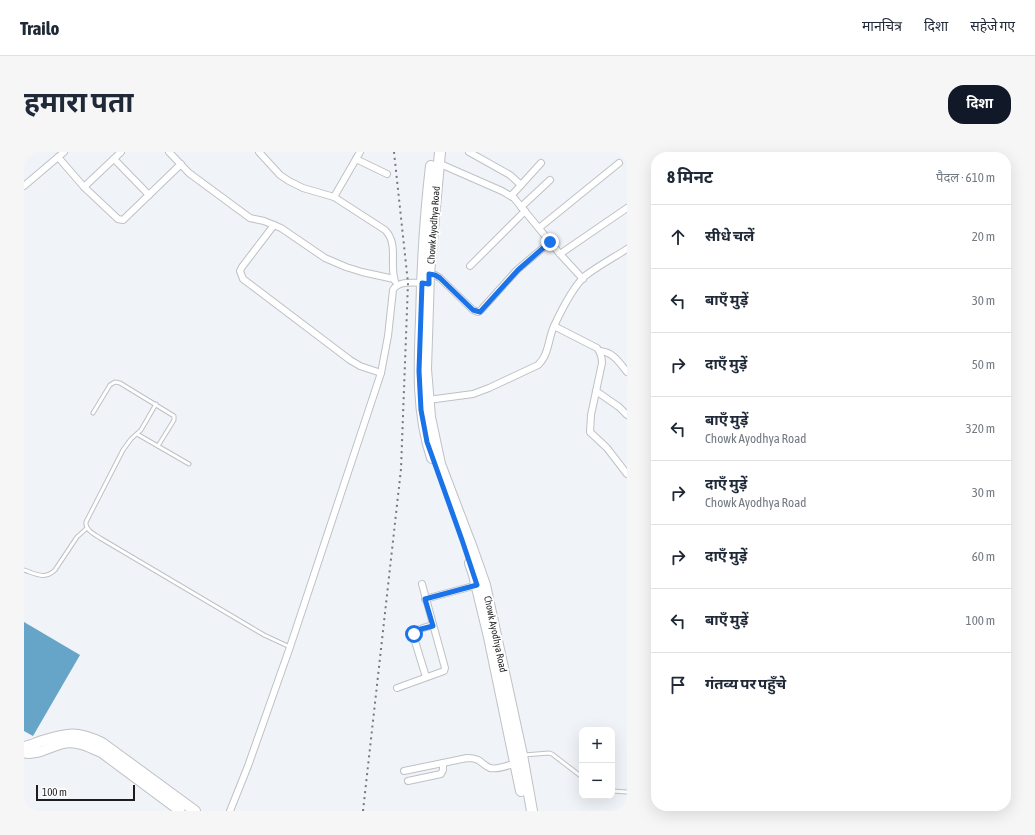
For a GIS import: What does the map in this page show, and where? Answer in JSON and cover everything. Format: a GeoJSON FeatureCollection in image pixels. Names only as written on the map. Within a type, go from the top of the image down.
{"type":"FeatureCollection","features":[{"type":"Feature","properties":{"kind":"main road","name":"Chowk Ayodhya Road"},"geometry":{"type":"LineString","coordinates":[[433,152],[428,190],[426,369],[428,400],[433,436],[440,464],[485,585],[488,612],[519,759],[532,811]]}},
{"type":"Feature","properties":{"kind":"main road","name":"Chowk Ayodhya Road"},"geometry":{"type":"LineString","coordinates":[[440,152],[419,371],[421,410],[427,442],[477,585],[488,612]]}},
{"type":"Feature","properties":{"kind":"main road"},"geometry":{"type":"LineString","coordinates":[[25,749],[67,734],[80,735],[93,739],[102,743],[195,811]]}},
{"type":"Feature","properties":{"kind":"main road"},"geometry":{"type":"LineString","coordinates":[[25,749],[64,739],[80,740],[100,747],[186,811]]}},
{"type":"Feature","properties":{"kind":"main road","name":"Chowk Ayodhya Road"},"geometry":{"type":"LineString","coordinates":[[519,759],[525,811]]}},
{"type":"Feature","properties":{"kind":"street"},"geometry":{"type":"LineString","coordinates":[[24,186],[64,152]]}},
{"type":"Feature","properties":{"kind":"street"},"geometry":{"type":"LineString","coordinates":[[84,187],[121,152]]}},
{"type":"Feature","properties":{"kind":"street"},"geometry":{"type":"LineString","coordinates":[[170,152],[189,173],[244,214],[255,220],[281,228],[325,258],[362,272],[395,282],[427,280],[435,275],[473,310],[478,312],[518,270],[550,242]]}},
{"type":"Feature","properties":{"kind":"street"},"geometry":{"type":"LineString","coordinates":[[230,811],[248,766],[290,647],[381,373],[387,342],[395,282],[393,268],[393,244],[389,234],[334,197],[303,188],[289,181],[280,174],[259,152]]}},
{"type":"Feature","properties":{"kind":"street"},"geometry":{"type":"LineString","coordinates":[[334,197],[360,152]]}},
{"type":"Feature","properties":{"kind":"street"},"geometry":{"type":"LineString","coordinates":[[469,152],[510,175],[521,185]]}},
{"type":"Feature","properties":{"kind":"street"},"geometry":{"type":"LineString","coordinates":[[58,157],[84,187],[120,220],[126,219],[181,164]]}},
{"type":"Feature","properties":{"kind":"street"},"geometry":{"type":"LineString","coordinates":[[114,159],[149,195]]}},
{"type":"Feature","properties":{"kind":"street"},"geometry":{"type":"LineString","coordinates":[[356,159],[387,174]]}},
{"type":"Feature","properties":{"kind":"street"},"geometry":{"type":"LineString","coordinates":[[438,163],[511,196],[583,279]]}},
{"type":"Feature","properties":{"kind":"street"},"geometry":{"type":"LineString","coordinates":[[511,196],[541,164]]}},
{"type":"Feature","properties":{"kind":"street"},"geometry":{"type":"LineString","coordinates":[[539,228],[619,164]]}},
{"type":"Feature","properties":{"kind":"street"},"geometry":{"type":"LineString","coordinates":[[470,266],[550,180]]}},
{"type":"Feature","properties":{"kind":"street"},"geometry":{"type":"LineString","coordinates":[[560,254],[627,208]]}},
{"type":"Feature","properties":{"kind":"street"},"geometry":{"type":"LineString","coordinates":[[274,225],[242,267],[240,271],[243,279],[350,360],[360,366],[381,373]]}},
{"type":"Feature","properties":{"kind":"street"},"geometry":{"type":"LineString","coordinates":[[428,400],[473,394],[533,369],[543,360],[554,326],[573,292],[583,279],[627,249]]}},
{"type":"Feature","properties":{"kind":"street"},"geometry":{"type":"LineString","coordinates":[[554,326],[597,348],[600,351],[610,353],[627,372]]}},
{"type":"Feature","properties":{"kind":"street"},"geometry":{"type":"LineString","coordinates":[[600,351],[602,363],[591,415],[590,432],[625,466],[627,474]]}},
{"type":"Feature","properties":{"kind":"street"},"geometry":{"type":"LineString","coordinates":[[596,391],[619,407],[627,415]]}},
{"type":"Feature","properties":{"kind":"street"},"geometry":{"type":"LineString","coordinates":[[397,688],[444,671],[445,666],[422,584]]}},
{"type":"Feature","properties":{"kind":"street"},"geometry":{"type":"LineString","coordinates":[[425,599],[477,585]]}},
{"type":"Feature","properties":{"kind":"street"},"geometry":{"type":"LineString","coordinates":[[426,677],[414,634],[417,630],[433,626]]}},
{"type":"Feature","properties":{"kind":"street"},"geometry":{"type":"LineString","coordinates":[[25,749],[57,732],[75,730],[91,734],[108,743],[201,811]]}},
{"type":"Feature","properties":{"kind":"street"},"geometry":{"type":"LineString","coordinates":[[25,749],[33,753],[67,743],[77,743],[91,748],[102,753],[180,811]]}},
{"type":"Feature","properties":{"kind":"street"},"geometry":{"type":"LineString","coordinates":[[404,771],[467,758],[480,760],[490,768],[495,768],[519,759]]}},
{"type":"Feature","properties":{"kind":"street"},"geometry":{"type":"LineString","coordinates":[[408,781],[442,774],[443,763]]}},
{"type":"Feature","properties":{"kind":"lane"},"geometry":{"type":"LineString","coordinates":[[93,414],[110,385],[115,382],[120,383],[172,414],[175,418],[158,446]]}},
{"type":"Feature","properties":{"kind":"lane"},"geometry":{"type":"LineString","coordinates":[[156,404],[142,430],[128,442],[123,450],[86,522],[87,528],[100,538],[186,590],[264,635],[290,647]]}},
{"type":"Feature","properties":{"kind":"lane"},"geometry":{"type":"LineString","coordinates":[[137,434],[189,464]]}},
{"type":"Feature","properties":{"kind":"lane"},"geometry":{"type":"LineString","coordinates":[[24,570],[43,576],[51,574],[77,537],[87,528]]}},
{"type":"Feature","properties":{"kind":"lane"},"geometry":{"type":"LineString","coordinates":[[519,759],[533,754],[549,753],[579,775]]}},
{"type":"Feature","properties":{"kind":"lane"},"geometry":{"type":"LineString","coordinates":[[615,791],[627,792]]}},
{"type":"Feature","properties":{"kind":"water"},"geometry":{"type":"Polygon","coordinates":[[[24,622],[80,655],[33,736],[24,731],[24,622]]]}},
{"type":"Feature","properties":{"kind":"railway"},"geometry":{"type":"LineString","coordinates":[[363,811],[401,469],[408,283],[394,152]]}},
{"type":"Feature","properties":{"kind":"route"},"geometry":{"type":"LineString","coordinates":[[414,634],[417,630],[433,626],[425,599],[477,585],[427,442],[421,410],[419,371],[422,283],[429,284],[429,274],[438,276],[475,312],[480,312],[501,287],[550,242]]}}]}
